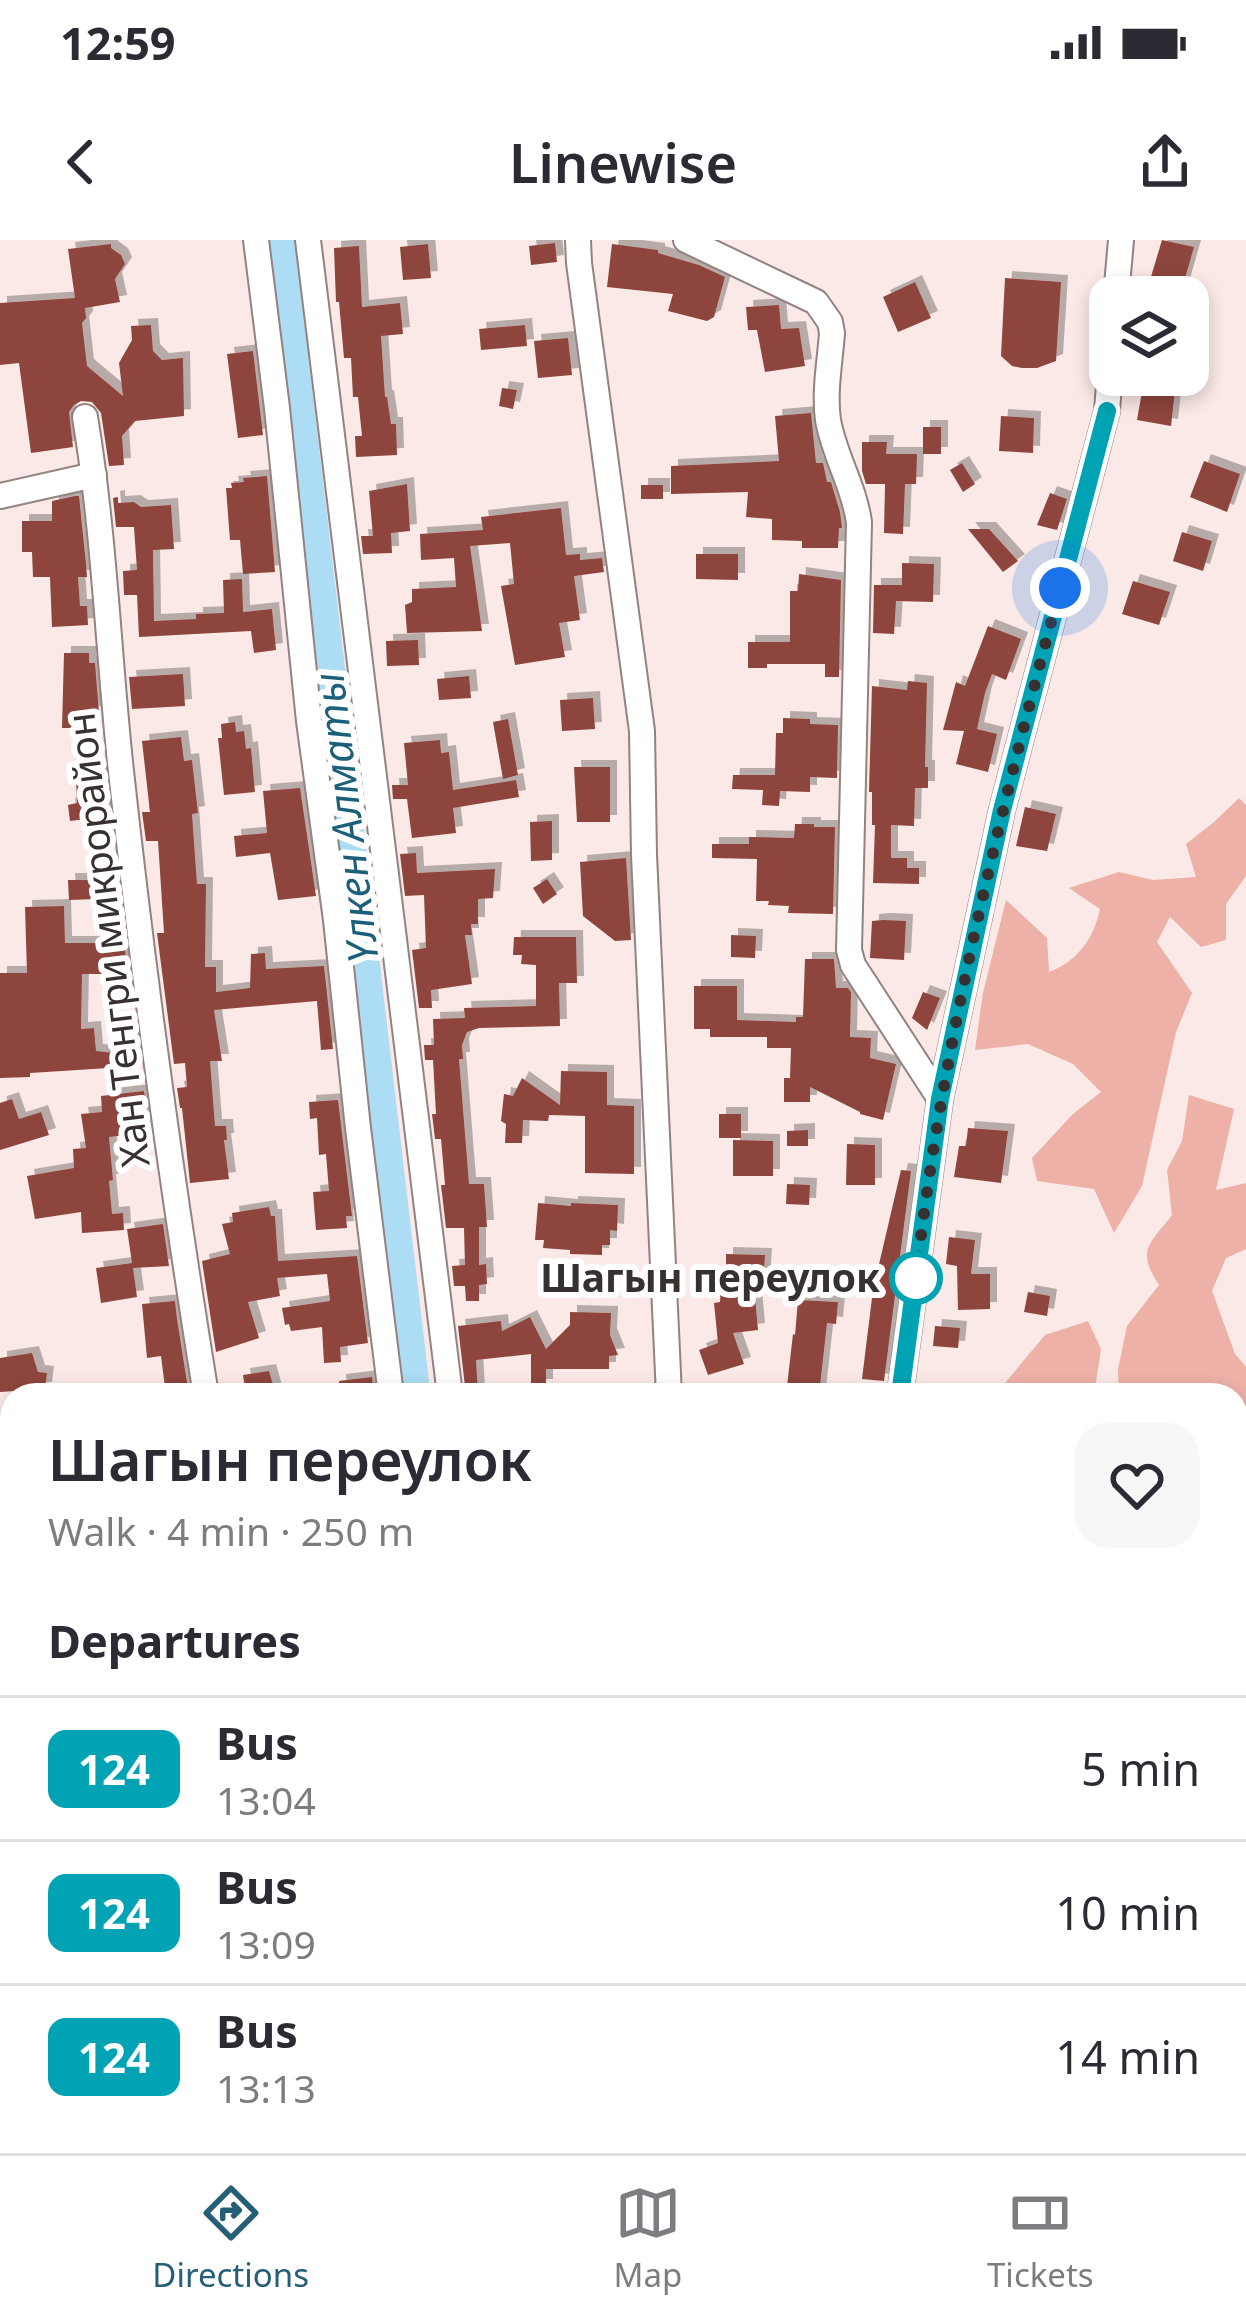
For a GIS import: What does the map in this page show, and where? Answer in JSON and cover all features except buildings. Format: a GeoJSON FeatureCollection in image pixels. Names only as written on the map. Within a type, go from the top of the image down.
{"type":"FeatureCollection","features":[{"type":"Feature","properties":{"kind":"street"},"geometry":{"type":"LineString","coordinates":[[256,240],[390,1383]]}},
{"type":"Feature","properties":{"kind":"street"},"geometry":{"type":"LineString","coordinates":[[308,240],[449,1383]]}},
{"type":"Feature","properties":{"kind":"street"},"geometry":{"type":"LineString","coordinates":[[578,240],[642,731],[668,1383]]}},
{"type":"Feature","properties":{"kind":"street"},"geometry":{"type":"LineString","coordinates":[[686,240],[816,302],[830,322],[829,423],[859,522],[849,950],[853,964],[940,1099]]}},
{"type":"Feature","properties":{"kind":"street"},"geometry":{"type":"LineString","coordinates":[[1118,276],[1121,240]]}},
{"type":"Feature","properties":{"kind":"street"},"geometry":{"type":"LineString","coordinates":[[902,1383],[940,1099],[1002,810],[1108,396]]}},
{"type":"Feature","properties":{"kind":"street","name":"Хан Тенгри микрорайон"},"geometry":{"type":"LineString","coordinates":[[85,417],[148,1008],[204,1383]]}},
{"type":"Feature","properties":{"kind":"street"},"geometry":{"type":"LineString","coordinates":[[0,496],[94,475]]}},
{"type":"Feature","properties":{"kind":"shaded area"},"geometry":{"type":"Polygon","coordinates":[[[1239,798],[1246,805],[1246,876],[1226,904],[1226,940],[1201,947],[1170,917],[1157,942],[1192,993],[1176,1032],[1142,1186],[1114,1233],[1094,1189],[1037,1181],[1032,1158],[1101,1092],[1073,1064],[1028,1044],[975,1050],[983,993],[1006,900],[1047,938],[1049,972],[1083,948],[1100,909],[1069,888],[1119,872],[1153,880],[1196,877],[1186,844],[1239,798]]]}},
{"type":"Feature","properties":{"kind":"shaded area"},"geometry":{"type":"Polygon","coordinates":[[[1189,1095],[1234,1109],[1216,1190],[1246,1183],[1246,1249],[1226,1258],[1212,1291],[1235,1354],[1246,1367],[1246,1383],[1119,1383],[1127,1326],[1159,1285],[1148,1264],[1148,1248],[1172,1215],[1167,1170],[1182,1141],[1189,1095]]]}},
{"type":"Feature","properties":{"kind":"shaded area"},"geometry":{"type":"Polygon","coordinates":[[[1088,1321],[1101,1349],[1096,1383],[1005,1383],[1045,1335],[1088,1321]]]}},
{"type":"Feature","properties":{"kind":"waterway","name":"Үлкен Алматы"},"geometry":{"type":"LineString","coordinates":[[278,240],[413,1383]]}},
{"type":"Feature","properties":{"kind":"bus line","name":"124"},"geometry":{"type":"LineString","coordinates":[[902,1383],[940,1099],[1002,810],[1107,411]]}},
{"type":"Feature","properties":{"kind":"place","name":"Шагын переулок"},"geometry":{"type":"Point","coordinates":[916,1278]}},
{"type":"Feature","properties":{"kind":"route"},"geometry":{"type":"LineString","coordinates":[[916,1278],[940,1099],[1002,810],[1060,588]]}}]}
